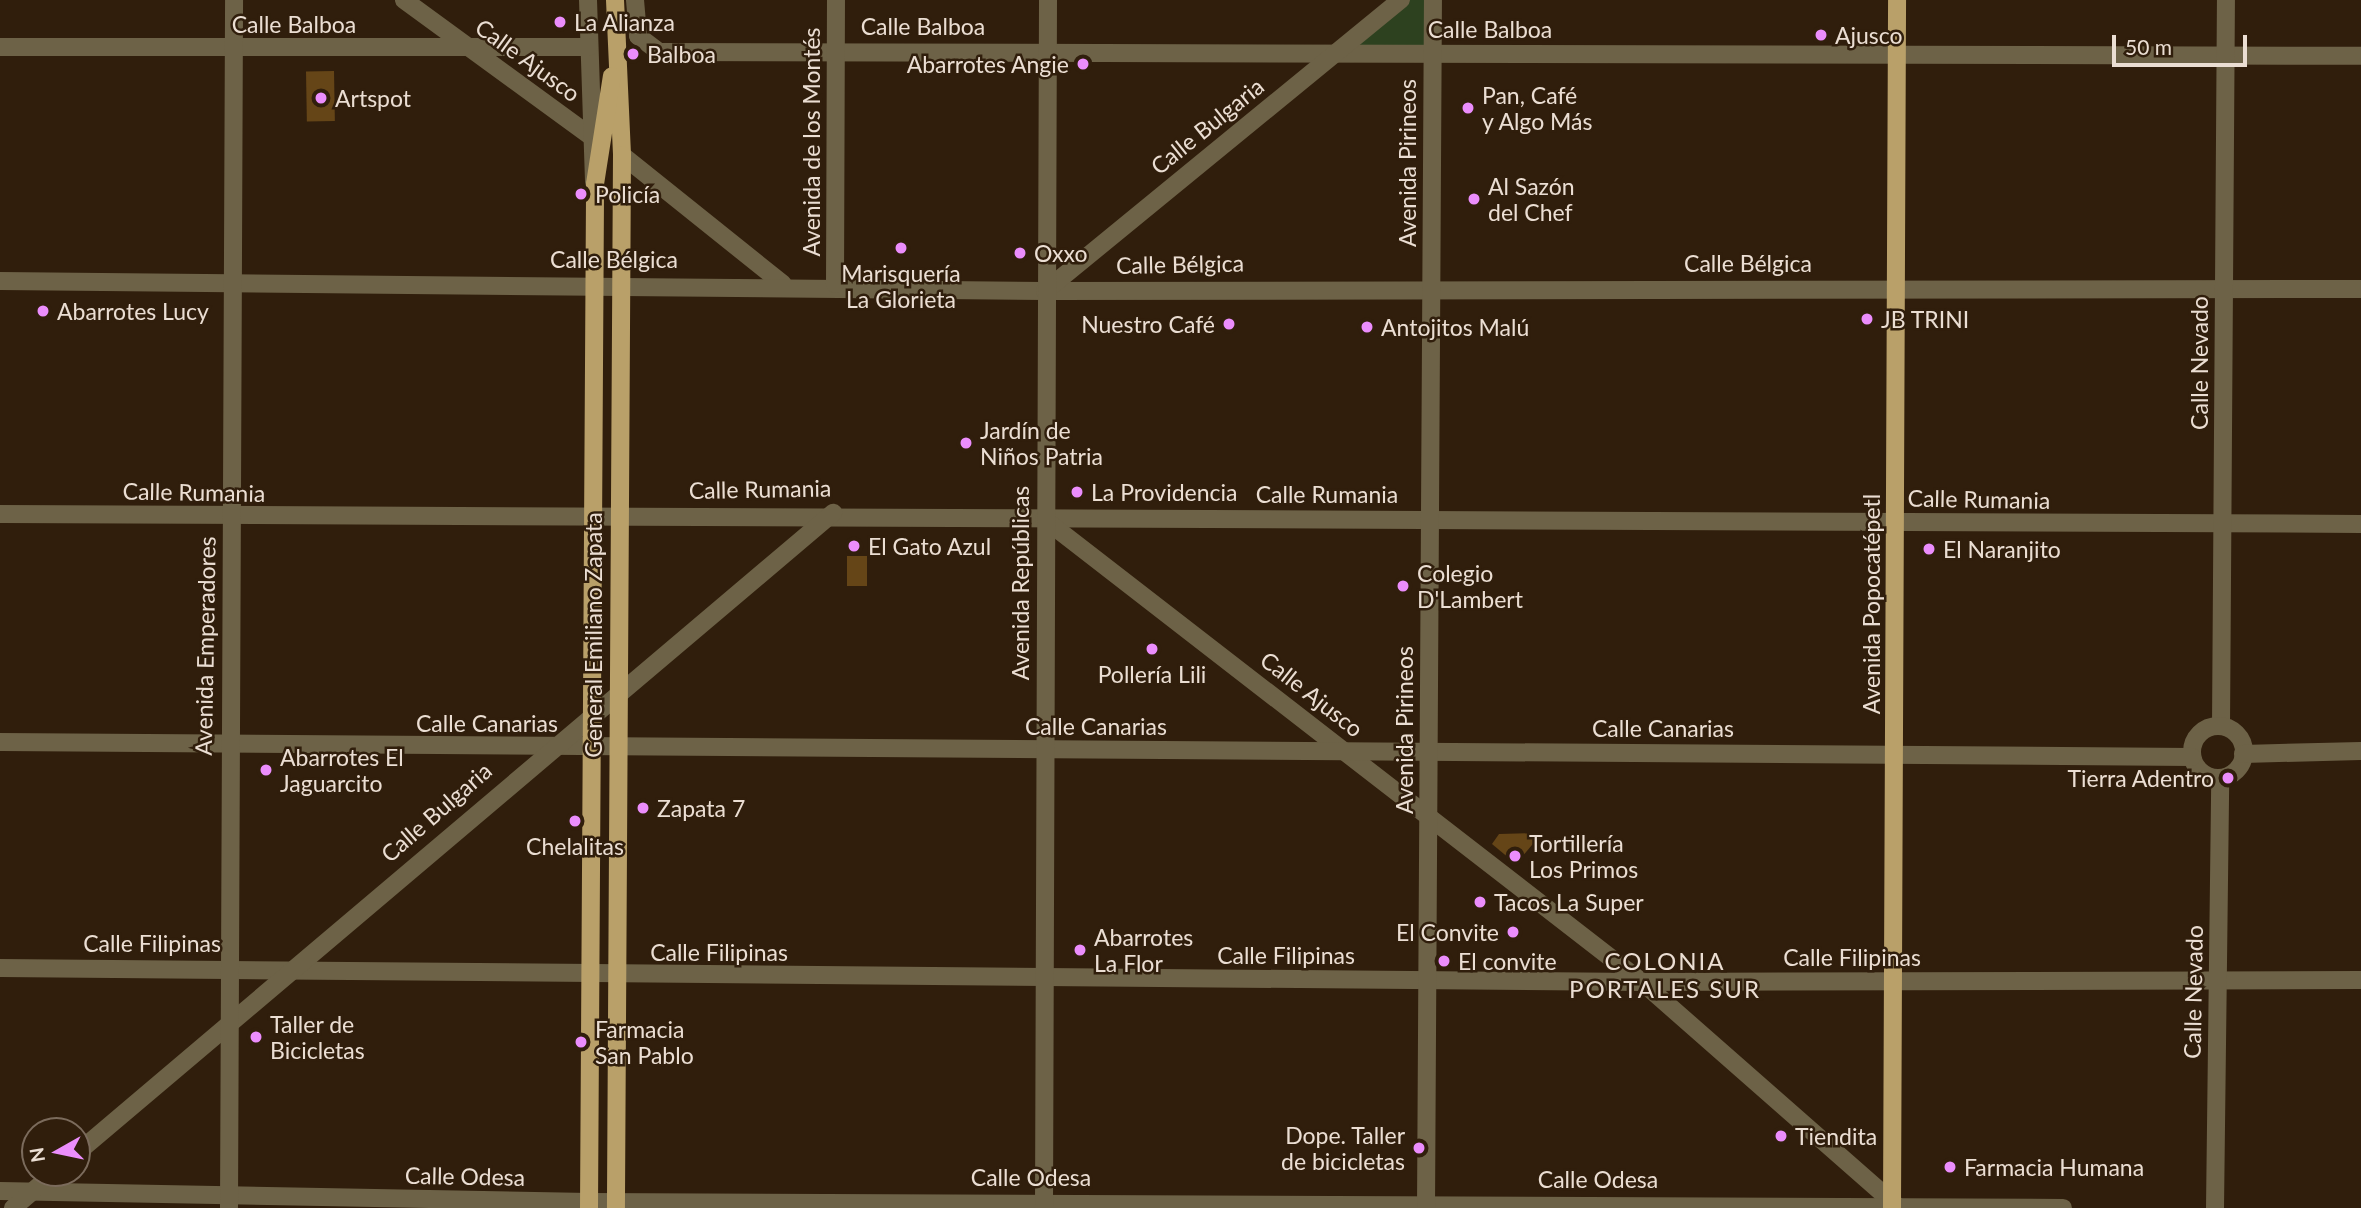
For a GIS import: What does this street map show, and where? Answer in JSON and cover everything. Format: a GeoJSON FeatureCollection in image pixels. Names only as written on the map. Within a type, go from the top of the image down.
{"type":"FeatureCollection","features":[{"type":"Feature","properties":{"kind":"main road","name":"General Emiliano Zapata"},"geometry":{"type":"LineString","coordinates":[[615,0],[615,62],[622,155],[616,1205]]}},
{"type":"Feature","properties":{"kind":"main road","name":"Avenida Popocatépetl"},"geometry":{"type":"LineString","coordinates":[[1895,1206],[1897,0]]}},
{"type":"Feature","properties":{"kind":"main road","name":"General Emiliano Zapata"},"geometry":{"type":"LineString","coordinates":[[589,1205],[589,749],[595,184],[615,62]]}},
{"type":"Feature","properties":{"kind":"street","name":"Avenida Emperadores"},"geometry":{"type":"LineString","coordinates":[[229,1203],[228,746],[237,282],[234,0]]}},
{"type":"Feature","properties":{"kind":"street","name":"Calle Ajusco"},"geometry":{"type":"LineString","coordinates":[[404,0],[589,135]]}},
{"type":"Feature","properties":{"kind":"street","name":"General Emiliano Zapata"},"geometry":{"type":"LineString","coordinates":[[588,0],[589,135],[595,184]]}},
{"type":"Feature","properties":{"kind":"street","name":"Calle Balboa"},"geometry":{"type":"LineString","coordinates":[[635,0],[635,24],[642,44],[659,52],[836,50],[2361,56]]}},
{"type":"Feature","properties":{"kind":"street","name":"Avenida de los Montés"},"geometry":{"type":"LineString","coordinates":[[835,284],[836,0]]}},
{"type":"Feature","properties":{"kind":"street","name":"Avenida Repúblicas"},"geometry":{"type":"LineString","coordinates":[[1044,1205],[1043,750],[1048,0]]}},
{"type":"Feature","properties":{"kind":"street","name":"Calle Bulgaria"},"geometry":{"type":"LineString","coordinates":[[1045,291],[1401,0]]}},
{"type":"Feature","properties":{"kind":"street","name":"Avenida Pirineos"},"geometry":{"type":"LineString","coordinates":[[1426,1206],[1433,0]]}},
{"type":"Feature","properties":{"kind":"street","name":"Calle Nevado"},"geometry":{"type":"LineString","coordinates":[[2221,726],[2226,0]]}},
{"type":"Feature","properties":{"kind":"street","name":"Calle Balboa"},"geometry":{"type":"LineString","coordinates":[[0,47],[589,47]]}},
{"type":"Feature","properties":{"kind":"street"},"geometry":{"type":"LineString","coordinates":[[622,155],[783,284]]}},
{"type":"Feature","properties":{"kind":"street","name":"Calle Bélgica"},"geometry":{"type":"LineString","coordinates":[[0,281],[835,284],[1045,291],[1431,286],[2361,289]]}},
{"type":"Feature","properties":{"kind":"street","name":"Calle Bulgaria"},"geometry":{"type":"LineString","coordinates":[[91,1141],[618,688],[832,513]]}},
{"type":"Feature","properties":{"kind":"street","name":"Calle Rumania"},"geometry":{"type":"LineString","coordinates":[[0,514],[232,517],[832,513],[1044,519],[1430,519],[2223,526],[2361,524]]}},
{"type":"Feature","properties":{"kind":"street","name":"Calle Ajusco"},"geometry":{"type":"LineString","coordinates":[[1044,519],[1642,982],[1895,1206]]}},
{"type":"Feature","properties":{"kind":"street"},"geometry":{"type":"LineString","coordinates":[[2221,726],[2238,736],[2244,754],[2239,767],[2220,778],[2202,773],[2192,757],[2199,734],[2221,726]]}},
{"type":"Feature","properties":{"kind":"street","name":"Calle Canarias"},"geometry":{"type":"LineString","coordinates":[[0,741],[589,749],[1343,749],[2192,757]]}},
{"type":"Feature","properties":{"kind":"street"},"geometry":{"type":"LineString","coordinates":[[2244,754],[2361,751]]}},
{"type":"Feature","properties":{"kind":"street","name":"Calle Nevado"},"geometry":{"type":"LineString","coordinates":[[2215,1208],[2220,778]]}},
{"type":"Feature","properties":{"kind":"street","name":"Calle Filipinas"},"geometry":{"type":"LineString","coordinates":[[0,968],[230,968],[590,976],[1427,981],[2361,980]]}},
{"type":"Feature","properties":{"kind":"street"},"geometry":{"type":"LineString","coordinates":[[13,1208],[37,1187]]}},
{"type":"Feature","properties":{"kind":"street","name":"Calle Odesa"},"geometry":{"type":"LineString","coordinates":[[0,1191],[33,1190],[229,1203],[2063,1208]]}},
{"type":"Feature","properties":{"kind":"green space"},"geometry":{"type":"Polygon","coordinates":[[[1402,0],[1432,0],[1430,53],[1334,53],[1402,0]]]}},
{"type":"Feature","properties":{"kind":"building","name":"Artspot"},"geometry":{"type":"Polygon","coordinates":[[[306,71],[334,71],[335,121],[307,121],[306,71]]]}},
{"type":"Feature","properties":{"kind":"building"},"geometry":{"type":"Polygon","coordinates":[[[847,556],[867,556],[867,586],[847,586],[847,556]]]}},
{"type":"Feature","properties":{"kind":"building","name":"Tortillería Los Primos"},"geometry":{"type":"Polygon","coordinates":[[[1542,833],[1516,864],[1492,844],[1499,834],[1542,833]]]}},
{"type":"Feature","properties":{"kind":"place","name":"La Alianza"},"geometry":{"type":"Point","coordinates":[560,22]}},
{"type":"Feature","properties":{"kind":"place","name":"Ajusco"},"geometry":{"type":"Point","coordinates":[1821,35]}},
{"type":"Feature","properties":{"kind":"place","name":"Balboa"},"geometry":{"type":"Point","coordinates":[633,54]}},
{"type":"Feature","properties":{"kind":"place","name":"Abarrotes Angie"},"geometry":{"type":"Point","coordinates":[1083,64]}},
{"type":"Feature","properties":{"kind":"place","name":"Artspot"},"geometry":{"type":"Point","coordinates":[321,98]}},
{"type":"Feature","properties":{"kind":"place","name":"Pan, Café y Algo Más"},"geometry":{"type":"Point","coordinates":[1468,108]}},
{"type":"Feature","properties":{"kind":"place","name":"Policía"},"geometry":{"type":"Point","coordinates":[581,194]}},
{"type":"Feature","properties":{"kind":"place","name":"Al Sazón del Chef"},"geometry":{"type":"Point","coordinates":[1474,199]}},
{"type":"Feature","properties":{"kind":"place","name":"Marisquería La Glorieta"},"geometry":{"type":"Point","coordinates":[901,248]}},
{"type":"Feature","properties":{"kind":"place","name":"Oxxo"},"geometry":{"type":"Point","coordinates":[1020,253]}},
{"type":"Feature","properties":{"kind":"place","name":"Abarrotes Lucy"},"geometry":{"type":"Point","coordinates":[43,311]}},
{"type":"Feature","properties":{"kind":"place","name":"JB TRINI"},"geometry":{"type":"Point","coordinates":[1867,319]}},
{"type":"Feature","properties":{"kind":"place","name":"Nuestro Café"},"geometry":{"type":"Point","coordinates":[1229,324]}},
{"type":"Feature","properties":{"kind":"place","name":"Antojitos Malú"},"geometry":{"type":"Point","coordinates":[1367,327]}},
{"type":"Feature","properties":{"kind":"place","name":"Jardín de Niños Patria"},"geometry":{"type":"Point","coordinates":[966,443]}},
{"type":"Feature","properties":{"kind":"place","name":"La Providencia"},"geometry":{"type":"Point","coordinates":[1077,492]}},
{"type":"Feature","properties":{"kind":"place","name":"El Gato Azul"},"geometry":{"type":"Point","coordinates":[854,546]}},
{"type":"Feature","properties":{"kind":"place","name":"El Naranjito"},"geometry":{"type":"Point","coordinates":[1929,549]}},
{"type":"Feature","properties":{"kind":"place","name":"Colegio D'Lambert"},"geometry":{"type":"Point","coordinates":[1403,586]}},
{"type":"Feature","properties":{"kind":"place","name":"Pollería Lili"},"geometry":{"type":"Point","coordinates":[1152,649]}},
{"type":"Feature","properties":{"kind":"place","name":"Abarrotes El Jaguarcito"},"geometry":{"type":"Point","coordinates":[266,770]}},
{"type":"Feature","properties":{"kind":"place","name":"Tierra Adentro"},"geometry":{"type":"Point","coordinates":[2228,778]}},
{"type":"Feature","properties":{"kind":"place","name":"Zapata 7"},"geometry":{"type":"Point","coordinates":[643,808]}},
{"type":"Feature","properties":{"kind":"place","name":"Chelalitas"},"geometry":{"type":"Point","coordinates":[575,821]}},
{"type":"Feature","properties":{"kind":"place","name":"Tortillería Los Primos"},"geometry":{"type":"Point","coordinates":[1515,856]}},
{"type":"Feature","properties":{"kind":"place","name":"Tacos La Super"},"geometry":{"type":"Point","coordinates":[1480,902]}},
{"type":"Feature","properties":{"kind":"place","name":"El Convite"},"geometry":{"type":"Point","coordinates":[1513,932]}},
{"type":"Feature","properties":{"kind":"place","name":"Abarrotes La Flor"},"geometry":{"type":"Point","coordinates":[1080,950]}},
{"type":"Feature","properties":{"kind":"place","name":"El convite"},"geometry":{"type":"Point","coordinates":[1444,961]}},
{"type":"Feature","properties":{"kind":"place","name":"Taller de Bicicletas"},"geometry":{"type":"Point","coordinates":[256,1037]}},
{"type":"Feature","properties":{"kind":"place","name":"Farmacia San Pablo"},"geometry":{"type":"Point","coordinates":[581,1042]}},
{"type":"Feature","properties":{"kind":"place","name":"Tiendita"},"geometry":{"type":"Point","coordinates":[1781,1136]}},
{"type":"Feature","properties":{"kind":"place","name":"Dope. Taller de bicicletas"},"geometry":{"type":"Point","coordinates":[1419,1148]}},
{"type":"Feature","properties":{"kind":"place","name":"Farmacia Humana"},"geometry":{"type":"Point","coordinates":[1950,1167]}},
{"type":"Feature","properties":{"kind":"district","name":"COLONIA PORTALES SUR"},"geometry":{"type":"Point","coordinates":[1665,975]}}]}
